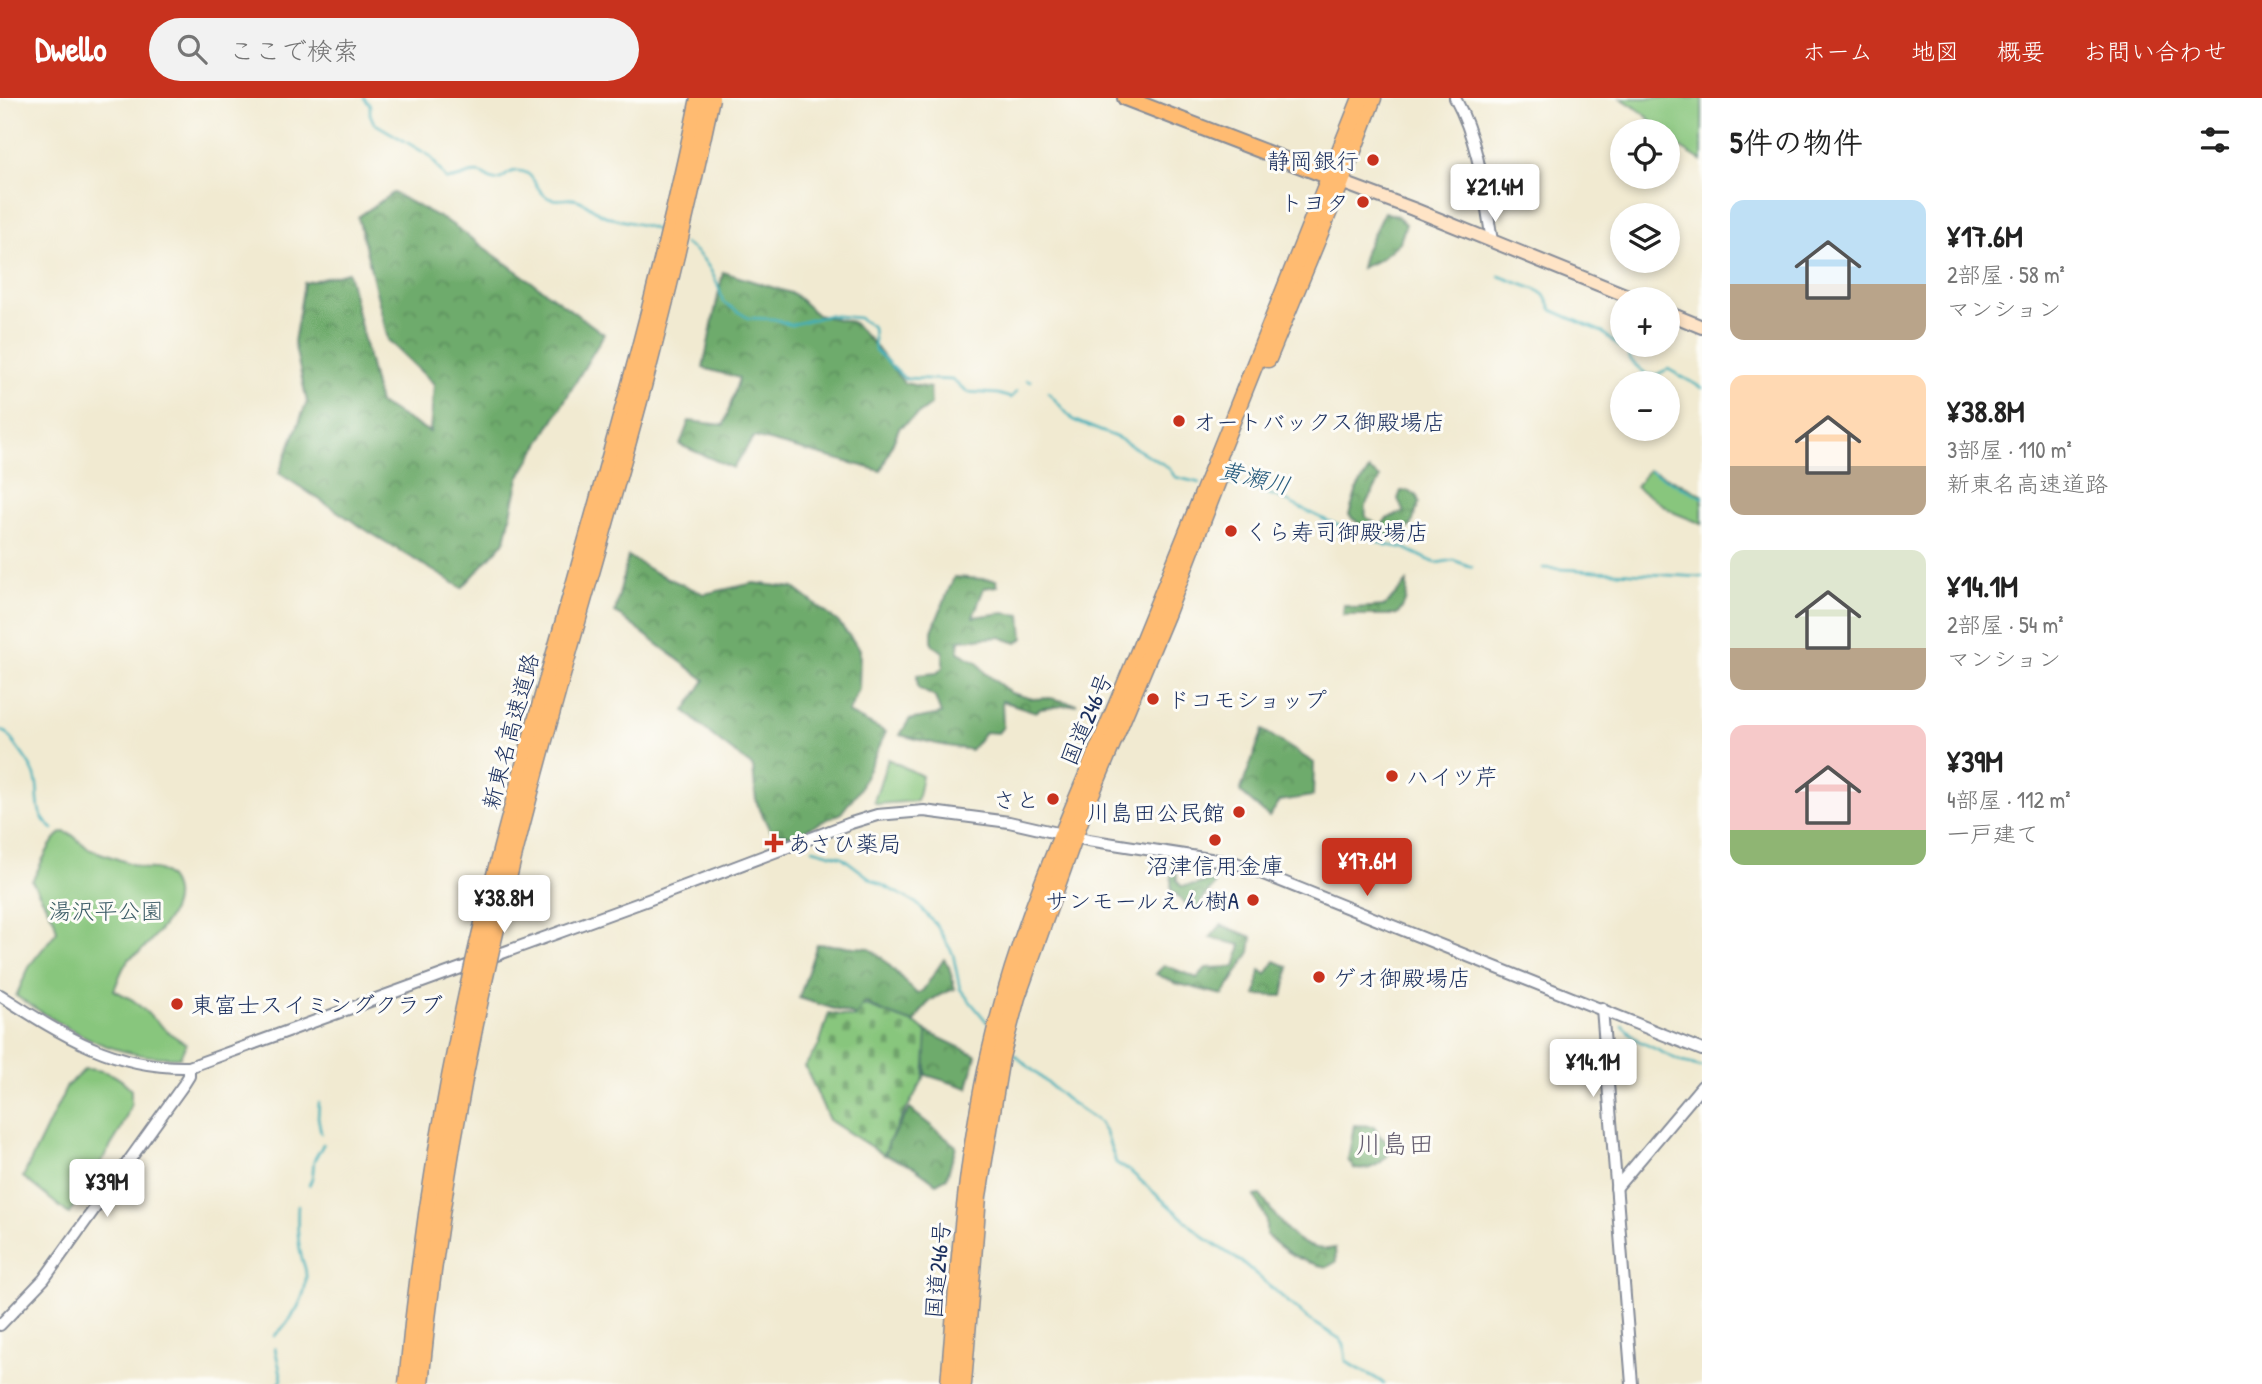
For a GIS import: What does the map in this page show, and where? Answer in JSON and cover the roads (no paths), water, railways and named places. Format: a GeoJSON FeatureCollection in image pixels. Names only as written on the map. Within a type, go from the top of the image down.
{"type":"FeatureCollection","features":[{"type":"Feature","properties":{"kind":"highway","name":"新東名高速道路"},"geometry":{"type":"LineString","coordinates":[[407,1384],[437,1159],[480,937],[552,659],[665,250],[699,98]]}},
{"type":"Feature","properties":{"kind":"highway","name":"新東名高速道路"},"geometry":{"type":"LineString","coordinates":[[420,1384],[452,1150],[473,1030],[493,938],[565,662],[651,358],[711,98]]}},
{"type":"Feature","properties":{"kind":"highway","name":"国道246号"},"geometry":{"type":"LineString","coordinates":[[1335,180],[1361,98]]}},
{"type":"Feature","properties":{"kind":"highway","name":"国道246号"},"geometry":{"type":"LineString","coordinates":[[949,1384],[972,1152],[994,1033],[1018,953],[1069,835],[1335,180],[1373,98]]}},
{"type":"Feature","properties":{"kind":"highway","name":"国道246号"},"geometry":{"type":"LineString","coordinates":[[963,1384],[978,1196],[1001,1056],[1069,835]]}},
{"type":"Feature","properties":{"kind":"main road"},"geometry":{"type":"LineString","coordinates":[[1125,98],[1492,240],[1610,289]]}},
{"type":"Feature","properties":{"kind":"main road"},"geometry":{"type":"LineString","coordinates":[[1680,318],[1702,327]]}},
{"type":"Feature","properties":{"kind":"street"},"geometry":{"type":"LineString","coordinates":[[1455,98],[1483,180],[1492,240]]}},
{"type":"Feature","properties":{"kind":"street"},"geometry":{"type":"LineString","coordinates":[[0,995],[75,1041],[99,1052],[132,1062],[189,1067],[877,815],[924,811],[1009,822],[1069,835],[1236,863],[1702,1050]]}},
{"type":"Feature","properties":{"kind":"street"},"geometry":{"type":"LineString","coordinates":[[1602,1008],[1632,1384]]}},
{"type":"Feature","properties":{"kind":"street"},"geometry":{"type":"LineString","coordinates":[[0,1325],[44,1279],[59,1259],[189,1076],[189,1067]]}},
{"type":"Feature","properties":{"kind":"street"},"geometry":{"type":"LineString","coordinates":[[1616,1188],[1702,1087]]}},
{"type":"Feature","properties":{"kind":"waterway"},"geometry":{"type":"LineString","coordinates":[[364,98],[370,105],[374,123],[430,156],[446,179],[477,173],[494,180],[513,171],[522,172],[531,177],[542,194],[551,199],[578,200],[602,215],[663,233]]}},
{"type":"Feature","properties":{"kind":"waterway","name":"黄瀬川"},"geometry":{"type":"LineString","coordinates":[[685,244],[710,268],[723,302],[748,318],[774,319],[791,325],[829,315],[859,318],[873,327],[875,350],[904,378],[952,380],[968,392],[998,394],[1011,398],[1017,391]]}},
{"type":"Feature","properties":{"kind":"waterway"},"geometry":{"type":"LineString","coordinates":[[1499,276],[1537,290],[1544,295],[1552,310],[1602,332],[1647,375],[1656,375],[1668,369],[1702,388]]}},
{"type":"Feature","properties":{"kind":"waterway","name":"黄瀬川"},"geometry":{"type":"LineString","coordinates":[[1027,380],[1031,381]]}},
{"type":"Feature","properties":{"kind":"waterway","name":"黄瀬川"},"geometry":{"type":"LineString","coordinates":[[1048,392],[1073,420],[1118,438],[1168,467],[1175,477],[1200,483]]}},
{"type":"Feature","properties":{"kind":"waterway"},"geometry":{"type":"LineString","coordinates":[[1650,471],[1702,497]]}},
{"type":"Feature","properties":{"kind":"waterway","name":"黄瀬川"},"geometry":{"type":"LineString","coordinates":[[1224,484],[1276,496],[1321,518],[1386,545],[1404,548],[1431,561],[1437,563],[1453,560],[1472,567]]}},
{"type":"Feature","properties":{"kind":"waterway","name":"黄瀬川"},"geometry":{"type":"LineString","coordinates":[[1543,568],[1702,577]]}},
{"type":"Feature","properties":{"kind":"waterway"},"geometry":{"type":"LineString","coordinates":[[0,730],[7,733],[32,769],[41,815],[53,829]]}},
{"type":"Feature","properties":{"kind":"waterway"},"geometry":{"type":"LineString","coordinates":[[813,849],[842,857],[871,879],[916,903],[937,926],[953,954],[960,989],[987,1022]]}},
{"type":"Feature","properties":{"kind":"waterway"},"geometry":{"type":"LineString","coordinates":[[1622,1025],[1637,1040],[1682,1062],[1702,1067]]}},
{"type":"Feature","properties":{"kind":"waterway"},"geometry":{"type":"LineString","coordinates":[[1015,1055],[1066,1099],[1099,1122],[1106,1133],[1116,1163],[1131,1172],[1205,1238],[1243,1263],[1308,1319],[1340,1339],[1344,1345],[1346,1361],[1384,1384]]}},
{"type":"Feature","properties":{"kind":"waterway"},"geometry":{"type":"LineString","coordinates":[[319,1103],[321,1133]]}},
{"type":"Feature","properties":{"kind":"waterway"},"geometry":{"type":"LineString","coordinates":[[309,1185],[314,1161],[323,1144]]}},
{"type":"Feature","properties":{"kind":"waterway"},"geometry":{"type":"LineString","coordinates":[[274,1336],[297,1309],[306,1284],[306,1271],[298,1239],[298,1205]]}},
{"type":"Feature","properties":{"kind":"waterway"},"geometry":{"type":"LineString","coordinates":[[275,1348],[282,1379],[279,1384]]}},
{"type":"Feature","properties":{"kind":"place","name":"静岡銀行"},"geometry":{"type":"Point","coordinates":[1373,160]}},
{"type":"Feature","properties":{"kind":"place","name":"トヨタ"},"geometry":{"type":"Point","coordinates":[1363,202]}},
{"type":"Feature","properties":{"kind":"place","name":"オートバックス御殿場店"},"geometry":{"type":"Point","coordinates":[1179,421]}},
{"type":"Feature","properties":{"kind":"place","name":"くら寿司御殿場店"},"geometry":{"type":"Point","coordinates":[1231,531]}},
{"type":"Feature","properties":{"kind":"place","name":"ドコモショップ"},"geometry":{"type":"Point","coordinates":[1153,699]}},
{"type":"Feature","properties":{"kind":"place","name":"ハイツ芹"},"geometry":{"type":"Point","coordinates":[1392,776]}},
{"type":"Feature","properties":{"kind":"place","name":"さと"},"geometry":{"type":"Point","coordinates":[1053,799]}},
{"type":"Feature","properties":{"kind":"place","name":"川島田公民館"},"geometry":{"type":"Point","coordinates":[1239,812]}},
{"type":"Feature","properties":{"kind":"place","name":"沼津信用金庫"},"geometry":{"type":"Point","coordinates":[1215,840]}},
{"type":"Feature","properties":{"kind":"place","name":"あさひ薬局"},"geometry":{"type":"Point","coordinates":[774,843]}},
{"type":"Feature","properties":{"kind":"place","name":"サンモールえん樹A"},"geometry":{"type":"Point","coordinates":[1253,900]}},
{"type":"Feature","properties":{"kind":"place","name":"ゲオ御殿場店"},"geometry":{"type":"Point","coordinates":[1319,977]}},
{"type":"Feature","properties":{"kind":"place","name":"東富士スイミングクラブ"},"geometry":{"type":"Point","coordinates":[177,1004]}},
{"type":"Feature","properties":{"kind":"district","name":"川島田"},"geometry":{"type":"Point","coordinates":[1395,1143]}},
{"type":"Feature","properties":{"kind":"park label","name":"湯沢平公園"},"geometry":{"type":"Point","coordinates":[106,910]}}]}
